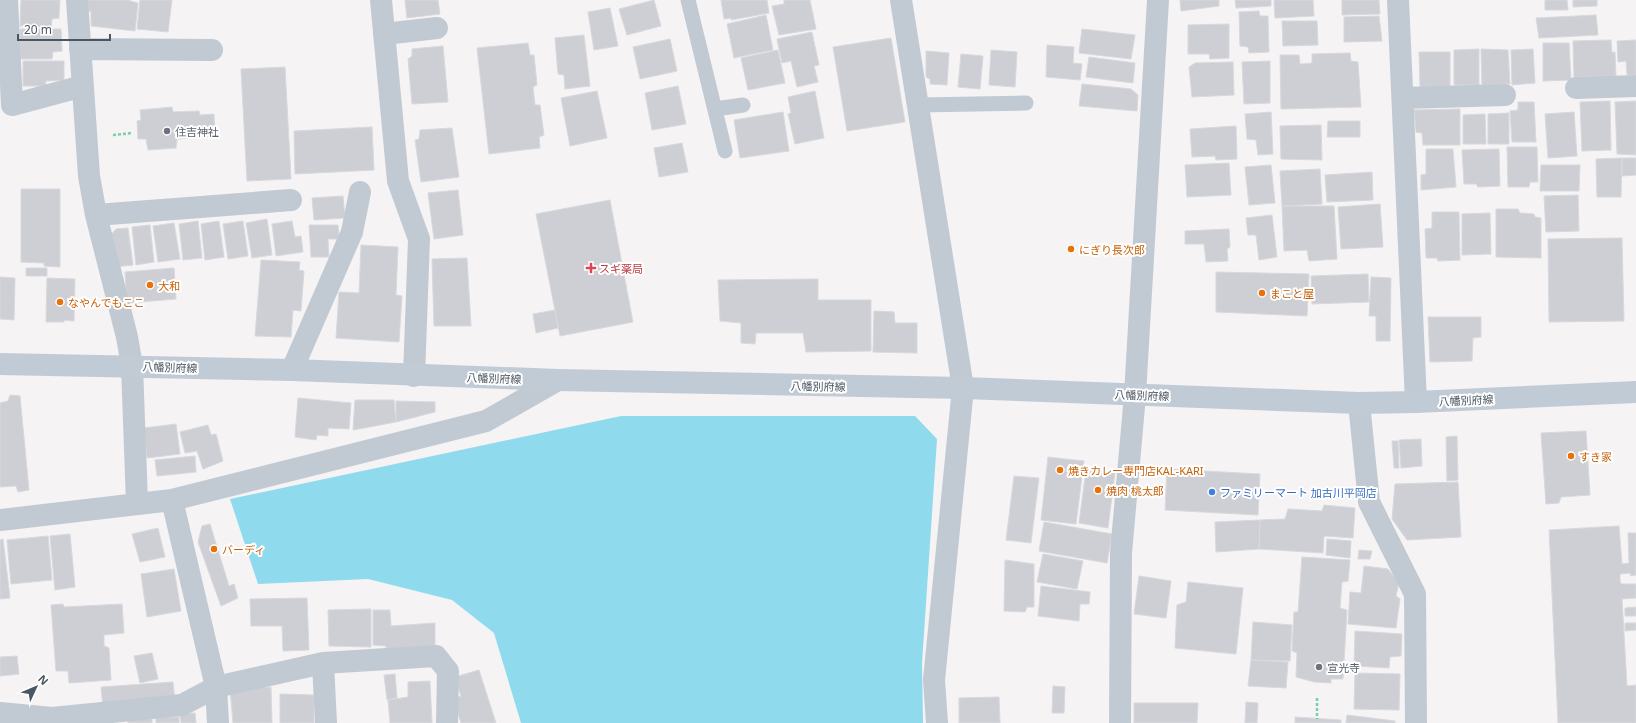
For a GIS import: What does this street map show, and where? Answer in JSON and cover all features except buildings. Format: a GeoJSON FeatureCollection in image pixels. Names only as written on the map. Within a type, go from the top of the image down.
{"type":"FeatureCollection","features":[{"type":"Feature","properties":{"kind":"main road","name":"八幡別府線"},"geometry":{"type":"LineString","coordinates":[[0,364],[292,370],[414,376],[558,380],[963,388],[1360,403],[1416,402],[1636,392]]}},
{"type":"Feature","properties":{"kind":"street"},"geometry":{"type":"LineString","coordinates":[[7,0],[12,105],[83,86]]}},
{"type":"Feature","properties":{"kind":"street"},"geometry":{"type":"LineString","coordinates":[[77,0],[89,176],[96,215],[127,337],[132,366],[137,503]]}},
{"type":"Feature","properties":{"kind":"street"},"geometry":{"type":"LineString","coordinates":[[381,0],[398,181],[419,239],[414,376]]}},
{"type":"Feature","properties":{"kind":"street"},"geometry":{"type":"LineString","coordinates":[[901,0],[963,388],[934,680],[937,723]]}},
{"type":"Feature","properties":{"kind":"street"},"geometry":{"type":"LineString","coordinates":[[1120,723],[1121,553],[1135,395],[1158,0]]}},
{"type":"Feature","properties":{"kind":"street"},"geometry":{"type":"LineString","coordinates":[[1398,0],[1416,402]]}},
{"type":"Feature","properties":{"kind":"street"},"geometry":{"type":"LineString","coordinates":[[384,34],[437,28]]}},
{"type":"Feature","properties":{"kind":"street"},"geometry":{"type":"LineString","coordinates":[[80,49],[212,50]]}},
{"type":"Feature","properties":{"kind":"street"},"geometry":{"type":"LineString","coordinates":[[1576,88],[1636,86]]}},
{"type":"Feature","properties":{"kind":"street"},"geometry":{"type":"LineString","coordinates":[[1402,98],[1506,95]]}},
{"type":"Feature","properties":{"kind":"street"},"geometry":{"type":"LineString","coordinates":[[292,370],[352,232],[360,192]]}},
{"type":"Feature","properties":{"kind":"street"},"geometry":{"type":"LineString","coordinates":[[96,215],[291,200]]}},
{"type":"Feature","properties":{"kind":"street"},"geometry":{"type":"LineString","coordinates":[[0,520],[172,500],[486,421],[558,380]]}},
{"type":"Feature","properties":{"kind":"street"},"geometry":{"type":"LineString","coordinates":[[1360,403],[1369,502],[1415,594],[1416,723]]}},
{"type":"Feature","properties":{"kind":"street"},"geometry":{"type":"LineString","coordinates":[[172,500],[216,687],[218,723]]}},
{"type":"Feature","properties":{"kind":"street"},"geometry":{"type":"LineString","coordinates":[[0,713],[52,718],[182,705],[216,687],[322,663],[436,656],[448,670],[447,723]]}},
{"type":"Feature","properties":{"kind":"street"},"geometry":{"type":"LineString","coordinates":[[322,663],[326,723]]}},
{"type":"Feature","properties":{"kind":"lane"},"geometry":{"type":"LineString","coordinates":[[688,0],[725,151]]}},
{"type":"Feature","properties":{"kind":"lane"},"geometry":{"type":"LineString","coordinates":[[918,105],[1026,103]]}},
{"type":"Feature","properties":{"kind":"lane"},"geometry":{"type":"LineString","coordinates":[[715,109],[743,105]]}},
{"type":"Feature","properties":{"kind":"path"},"geometry":{"type":"LineString","coordinates":[[1317,698],[1317,719]]}},
{"type":"Feature","properties":{"kind":"water"},"geometry":{"type":"Polygon","coordinates":[[[621,416],[915,416],[937,439],[922,663],[923,723],[521,723],[494,633],[452,600],[368,579],[258,584],[230,499],[621,416]]]}},
{"type":"Feature","properties":{"kind":"place","name":"住吉神社"},"geometry":{"type":"Point","coordinates":[167,131]}},
{"type":"Feature","properties":{"kind":"place","name":"にぎり長次郎"},"geometry":{"type":"Point","coordinates":[1071,249]}},
{"type":"Feature","properties":{"kind":"place","name":"スギ薬局"},"geometry":{"type":"Point","coordinates":[591,268]}},
{"type":"Feature","properties":{"kind":"place","name":"大和"},"geometry":{"type":"Point","coordinates":[150,285]}},
{"type":"Feature","properties":{"kind":"place","name":"まこと屋"},"geometry":{"type":"Point","coordinates":[1262,293]}},
{"type":"Feature","properties":{"kind":"place","name":"なやんでもここ"},"geometry":{"type":"Point","coordinates":[60,302]}},
{"type":"Feature","properties":{"kind":"place","name":"すき家"},"geometry":{"type":"Point","coordinates":[1571,456]}},
{"type":"Feature","properties":{"kind":"place","name":"焼きカレー専門店KAL-KARI"},"geometry":{"type":"Point","coordinates":[1060,470]}},
{"type":"Feature","properties":{"kind":"place","name":"焼肉 桃太郎"},"geometry":{"type":"Point","coordinates":[1098,490]}},
{"type":"Feature","properties":{"kind":"place","name":"ファミリーマート 加古川平岡店"},"geometry":{"type":"Point","coordinates":[1212,492]}},
{"type":"Feature","properties":{"kind":"place","name":"バーディ"},"geometry":{"type":"Point","coordinates":[214,549]}},
{"type":"Feature","properties":{"kind":"place","name":"宣光寺"},"geometry":{"type":"Point","coordinates":[1319,667]}}]}
